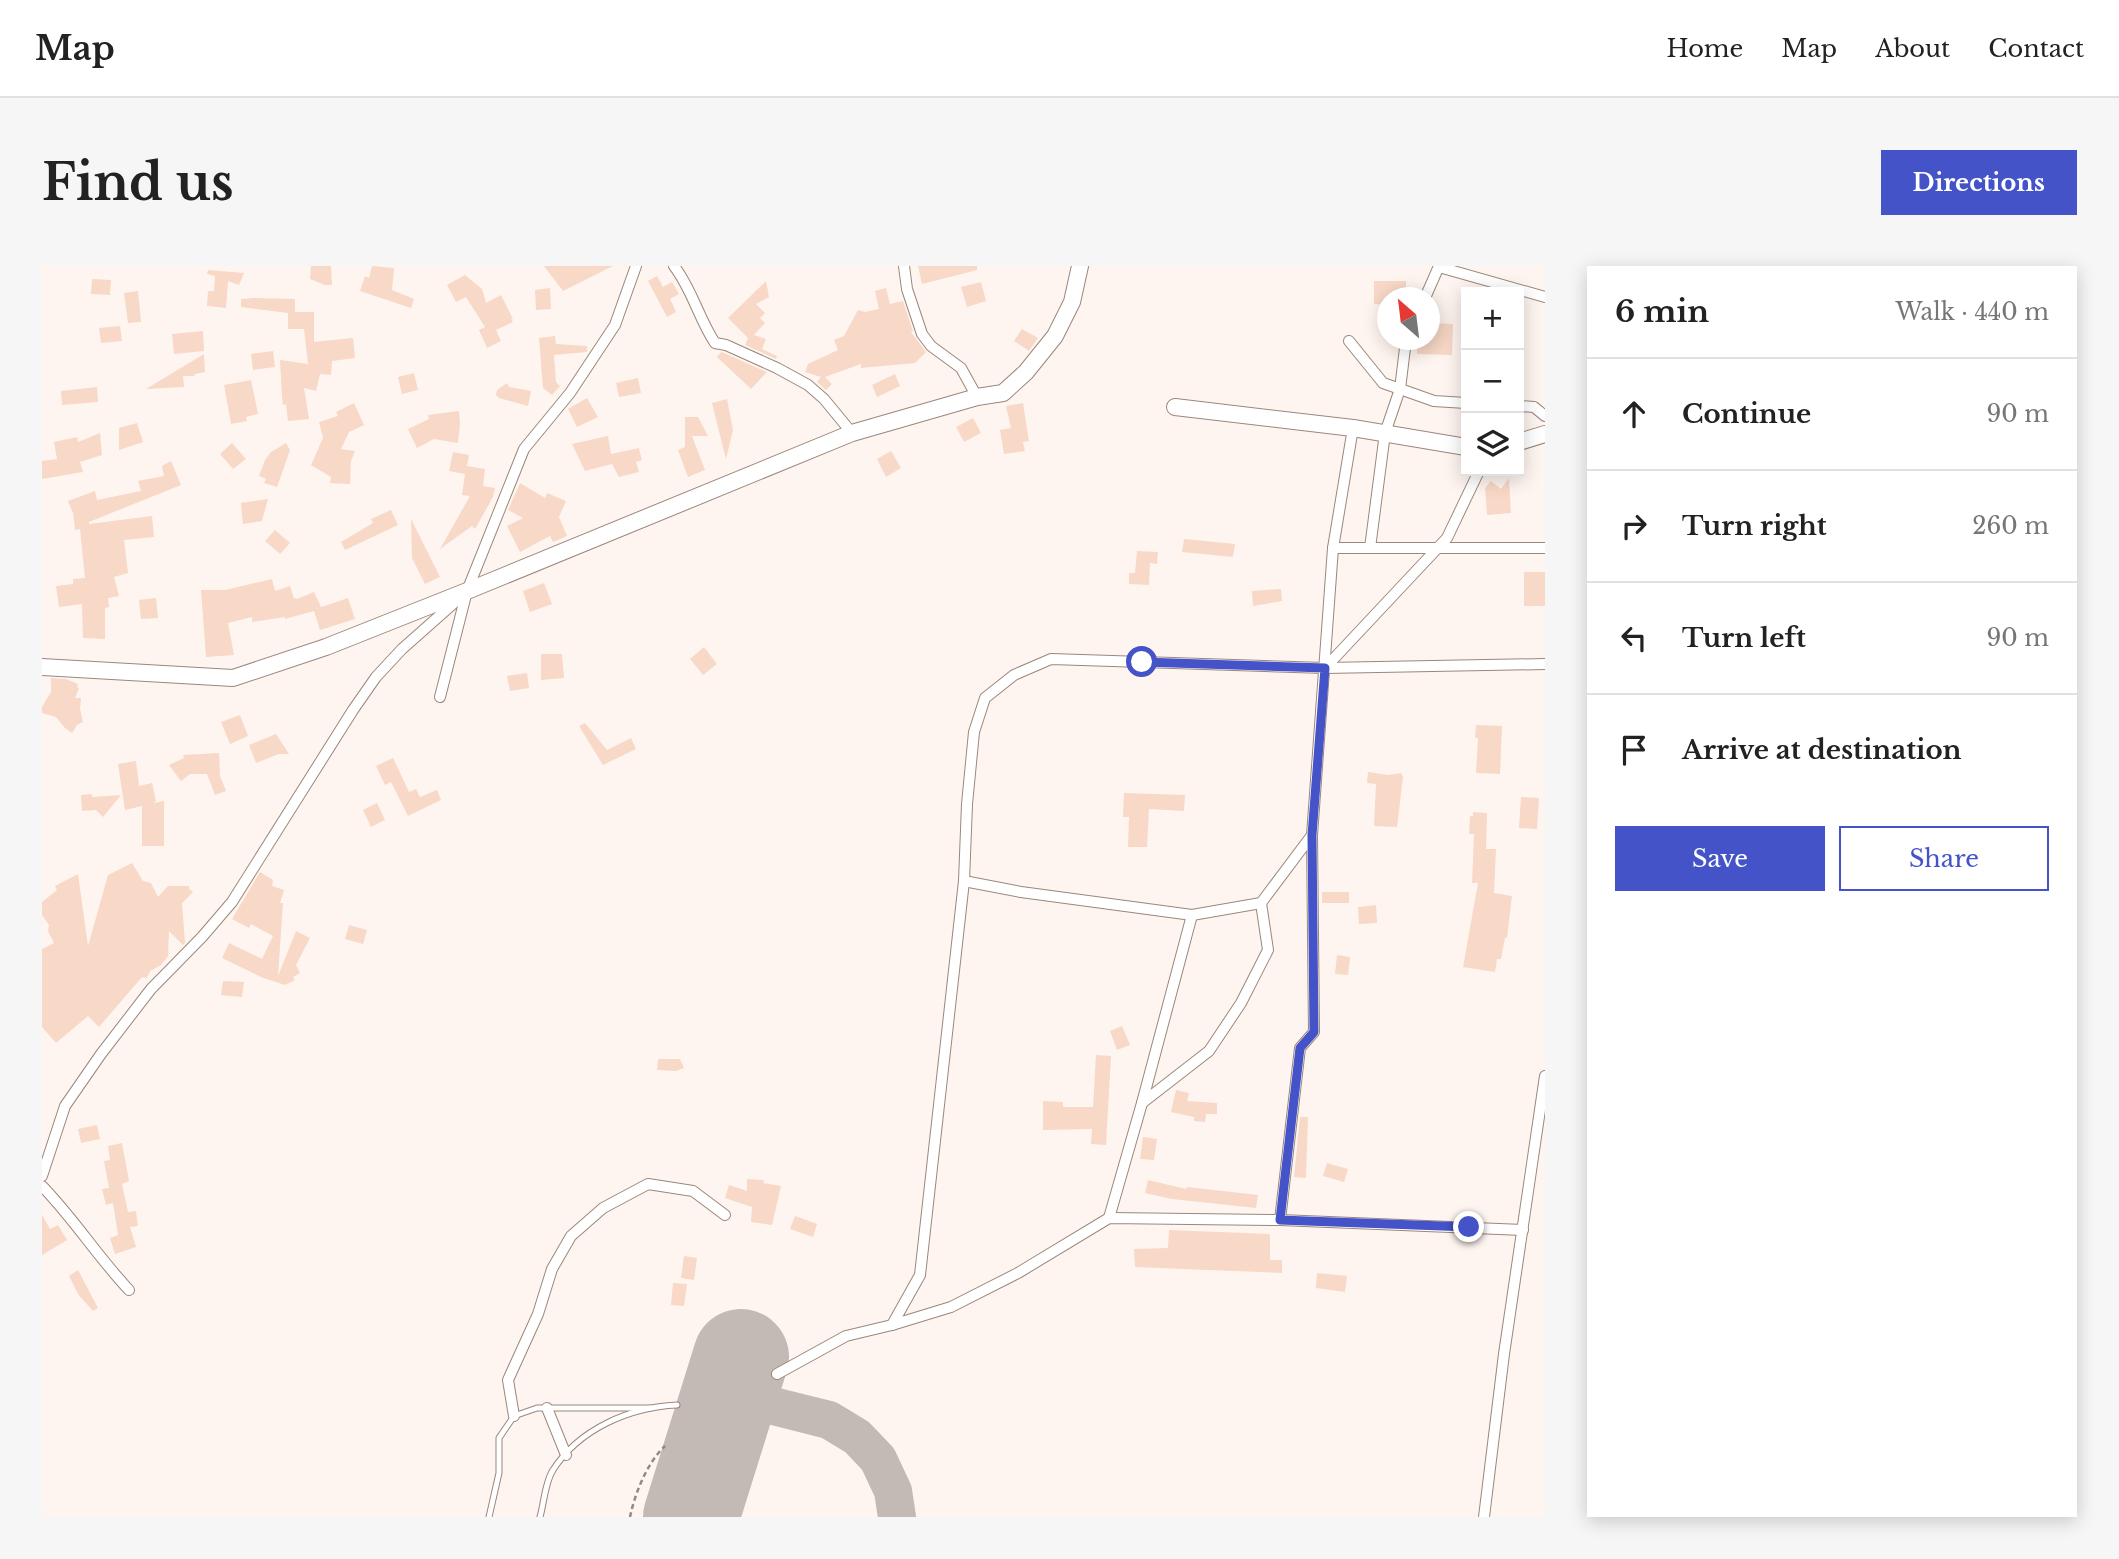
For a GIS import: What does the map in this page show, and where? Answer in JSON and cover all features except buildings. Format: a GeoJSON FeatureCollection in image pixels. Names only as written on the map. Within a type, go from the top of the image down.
{"type":"FeatureCollection","features":[{"type":"Feature","properties":{"kind":"street"},"geometry":{"type":"LineString","coordinates":[[440,697],[467,591],[524,449],[570,393],[615,325],[636,266]]}},
{"type":"Feature","properties":{"kind":"street"},"geometry":{"type":"LineString","coordinates":[[674,266],[715,343],[726,345],[777,368],[808,385],[824,399],[852,433]]}},
{"type":"Feature","properties":{"kind":"street"},"geometry":{"type":"LineString","coordinates":[[904,266],[907,289],[922,334],[931,346],[961,368],[977,397]]}},
{"type":"Feature","properties":{"kind":"street"},"geometry":{"type":"LineString","coordinates":[[42,667],[233,678],[326,647],[852,433],[977,397],[1003,393],[1034,363],[1055,336],[1072,302],[1080,266]]}},
{"type":"Feature","properties":{"kind":"street"},"geometry":{"type":"LineString","coordinates":[[1430,287],[1439,266],[1543,294]]}},
{"type":"Feature","properties":{"kind":"street"},"geometry":{"type":"LineString","coordinates":[[1349,341],[1383,383],[1434,401],[1461,403]]}},
{"type":"Feature","properties":{"kind":"street"},"geometry":{"type":"LineString","coordinates":[[1370,548],[1385,433],[1401,389],[1405,350]]}},
{"type":"Feature","properties":{"kind":"street"},"geometry":{"type":"LineString","coordinates":[[1524,406],[1535,407],[1545,416]]}},
{"type":"Feature","properties":{"kind":"street"},"geometry":{"type":"LineString","coordinates":[[1175,407],[1353,428],[1461,446]]}},
{"type":"Feature","properties":{"kind":"street"},"geometry":{"type":"LineString","coordinates":[[1280,1220],[1300,1048],[1314,1032],[1312,835],[1333,548],[1353,428]]}},
{"type":"Feature","properties":{"kind":"street"},"geometry":{"type":"LineString","coordinates":[[1524,440],[1545,434]]}},
{"type":"Feature","properties":{"kind":"street"},"geometry":{"type":"LineString","coordinates":[[1325,668],[1447,538],[1477,476]]}},
{"type":"Feature","properties":{"kind":"street"},"geometry":{"type":"LineString","coordinates":[[1333,548],[1545,548]]}},
{"type":"Feature","properties":{"kind":"street"},"geometry":{"type":"LineString","coordinates":[[42,1176],[65,1105],[102,1054],[151,989],[232,902],[376,677],[402,649],[467,591]]}},
{"type":"Feature","properties":{"kind":"street"},"geometry":{"type":"LineString","coordinates":[[892,1325],[920,1275],[964,881],[967,804],[974,732],[985,698],[1014,675],[1051,659],[1325,668],[1545,664]]}},
{"type":"Feature","properties":{"kind":"street"},"geometry":{"type":"LineString","coordinates":[[964,881],[1021,892],[1192,915],[1261,903],[1312,835]]}},
{"type":"Feature","properties":{"kind":"street"},"geometry":{"type":"LineString","coordinates":[[1143,1103],[1209,1051],[1241,1003],[1268,950],[1261,903]]}},
{"type":"Feature","properties":{"kind":"street"},"geometry":{"type":"LineString","coordinates":[[1109,1218],[1143,1103],[1192,915]]}},
{"type":"Feature","properties":{"kind":"street"},"geometry":{"type":"LineString","coordinates":[[1484,1517],[1545,1076]]}},
{"type":"Feature","properties":{"kind":"street"},"geometry":{"type":"LineString","coordinates":[[514,1416],[508,1380],[538,1314],[552,1269],[571,1236],[603,1208],[648,1184],[693,1191],[726,1215]]}},
{"type":"Feature","properties":{"kind":"street"},"geometry":{"type":"LineString","coordinates":[[42,1186],[69,1214],[105,1264],[129,1290]]}},
{"type":"Feature","properties":{"kind":"street"},"geometry":{"type":"LineString","coordinates":[[776,1374],[846,1336],[892,1325],[962,1301],[1018,1273],[1109,1218],[1280,1220],[1522,1230]]}},
{"type":"Feature","properties":{"kind":"street"},"geometry":{"type":"LineString","coordinates":[[547,1408],[566,1455]]}},
{"type":"Feature","properties":{"kind":"lane"},"geometry":{"type":"LineString","coordinates":[[489,1517],[499,1473],[499,1438],[514,1416],[537,1408],[651,1408],[677,1405]]}},
{"type":"Feature","properties":{"kind":"lane"},"geometry":{"type":"LineString","coordinates":[[540,1517],[552,1472],[575,1445],[606,1422],[651,1408]]}},
{"type":"Feature","properties":{"kind":"path"},"geometry":{"type":"LineString","coordinates":[[630,1517],[633,1503],[655,1455],[665,1446]]}},
{"type":"Feature","properties":{"kind":"taxiway"},"geometry":{"type":"LineString","coordinates":[[729,1395],[829,1420],[857,1437],[878,1459],[893,1491],[897,1517]]}},
{"type":"Feature","properties":{"kind":"runway"},"geometry":{"type":"LineString","coordinates":[[691,1517],[741,1357]]}},
{"type":"Feature","properties":{"kind":"route"},"geometry":{"type":"LineString","coordinates":[[1142,662],[1325,668],[1312,835],[1314,1032],[1300,1048],[1280,1220],[1469,1227]]}}]}
